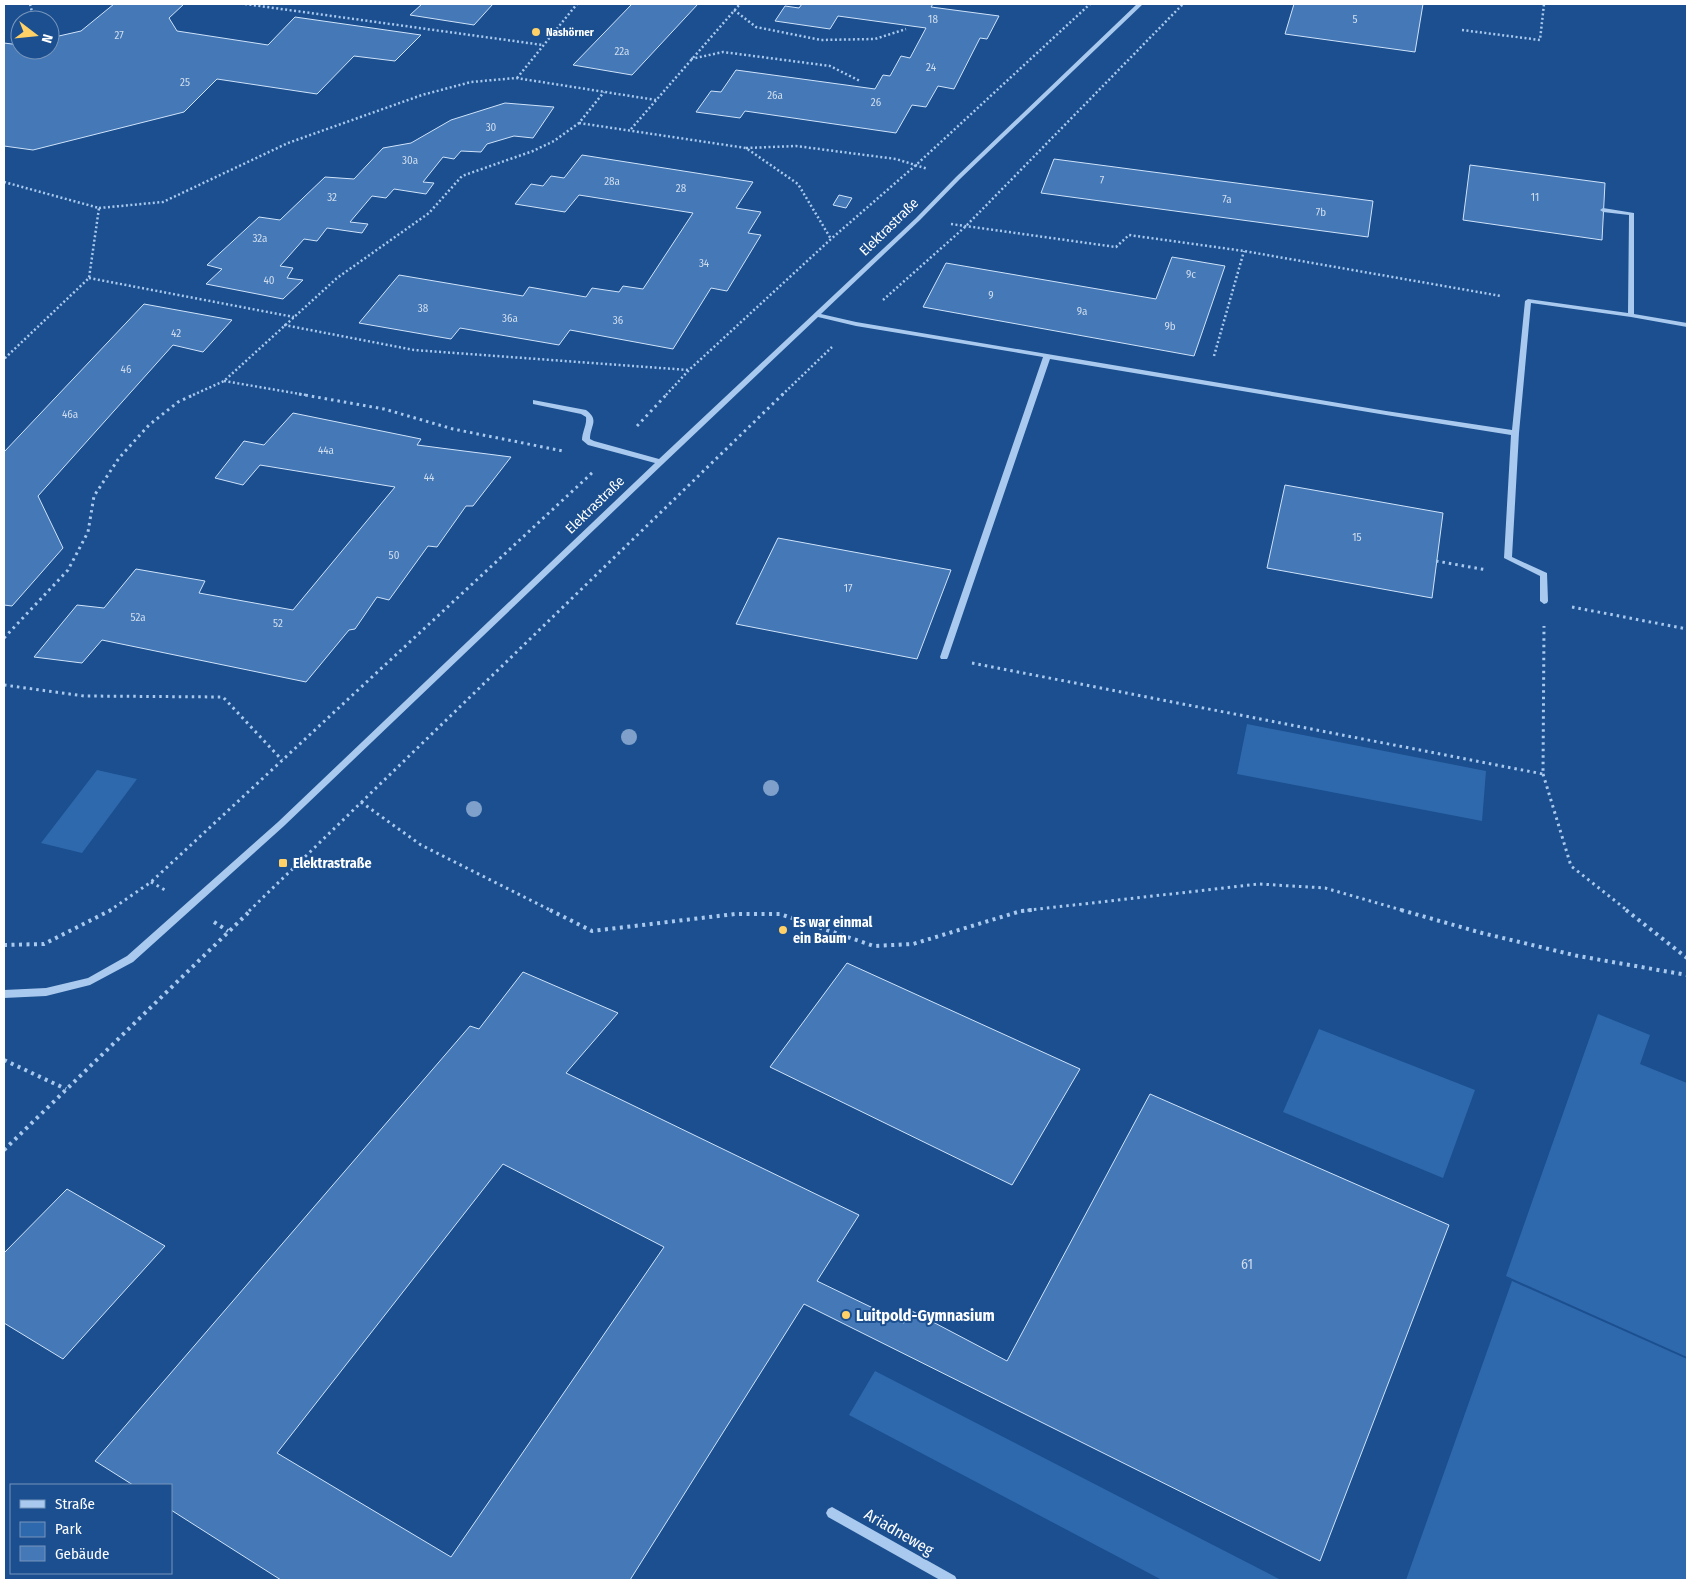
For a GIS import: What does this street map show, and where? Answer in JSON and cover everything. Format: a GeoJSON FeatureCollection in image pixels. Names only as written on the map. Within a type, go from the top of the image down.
{"type":"FeatureCollection","features":[{"type":"Feature","properties":{"kind":"street","name":"Elektrastraße"},"geometry":{"type":"LineString","coordinates":[[4,994],[46,992],[90,981],[130,959],[280,824],[660,462],[918,220],[958,178],[1140,4]]}},
{"type":"Feature","properties":{"kind":"street"},"geometry":{"type":"LineString","coordinates":[[1603,210],[1632,214],[1631,315]]}},
{"type":"Feature","properties":{"kind":"street"},"geometry":{"type":"LineString","coordinates":[[1544,602],[1544,575],[1508,558],[1516,432],[1528,301],[1631,315],[1687,325]]}},
{"type":"Feature","properties":{"kind":"street"},"geometry":{"type":"LineString","coordinates":[[818,314],[856,324],[1207,383],[1516,432]]}},
{"type":"Feature","properties":{"kind":"street"},"geometry":{"type":"LineString","coordinates":[[944,658],[1047,356]]}},
{"type":"Feature","properties":{"kind":"street"},"geometry":{"type":"LineString","coordinates":[[536,402],[582,412],[589,416],[590,424],[585,436],[586,440],[660,462]]}},
{"type":"Feature","properties":{"kind":"street","name":"Ariadneweg"},"geometry":{"type":"LineString","coordinates":[[832,1512],[951,1580]]}},
{"type":"Feature","properties":{"kind":"path"},"geometry":{"type":"LineString","coordinates":[[245,4],[543,45]]}},
{"type":"Feature","properties":{"kind":"path"},"geometry":{"type":"LineString","coordinates":[[516,78],[577,4]]}},
{"type":"Feature","properties":{"kind":"path"},"geometry":{"type":"LineString","coordinates":[[631,130],[691,58],[740,4]]}},
{"type":"Feature","properties":{"kind":"path"},"geometry":{"type":"LineString","coordinates":[[4,1150],[856,324],[965,227],[1183,4]]}},
{"type":"Feature","properties":{"kind":"path"},"geometry":{"type":"LineString","coordinates":[[1462,30],[1540,40],[1544,4]]}},
{"type":"Feature","properties":{"kind":"path"},"geometry":{"type":"LineString","coordinates":[[734,10],[756,27],[822,40],[875,39],[906,29]]}},
{"type":"Feature","properties":{"kind":"path"},"geometry":{"type":"LineString","coordinates":[[691,58],[723,52],[830,66],[860,81]]}},
{"type":"Feature","properties":{"kind":"path"},"geometry":{"type":"LineString","coordinates":[[4,182],[99,208],[164,202],[288,143],[422,95],[471,82],[516,78],[656,100]]}},
{"type":"Feature","properties":{"kind":"path"},"geometry":{"type":"LineString","coordinates":[[4,638],[68,570],[88,532],[94,496],[120,458],[149,425],[178,402],[224,381],[337,278],[429,213],[462,176],[533,151],[554,140],[579,123],[604,92]]}},
{"type":"Feature","properties":{"kind":"path"},"geometry":{"type":"LineString","coordinates":[[579,123],[746,148],[796,146],[896,159],[958,178]]}},
{"type":"Feature","properties":{"kind":"path"},"geometry":{"type":"LineString","coordinates":[[746,148],[798,184],[831,238]]}},
{"type":"Feature","properties":{"kind":"path"},"geometry":{"type":"LineString","coordinates":[[4,359],[89,278],[99,208]]}},
{"type":"Feature","properties":{"kind":"path"},"geometry":{"type":"LineString","coordinates":[[965,227],[1116,247],[1128,234],[1244,251],[1528,301]]}},
{"type":"Feature","properties":{"kind":"path"},"geometry":{"type":"LineString","coordinates":[[1207,383],[1244,251]]}},
{"type":"Feature","properties":{"kind":"path"},"geometry":{"type":"LineString","coordinates":[[89,278],[294,317]]}},
{"type":"Feature","properties":{"kind":"path"},"geometry":{"type":"LineString","coordinates":[[284,325],[414,350],[529,360],[599,362],[689,370]]}},
{"type":"Feature","properties":{"kind":"path"},"geometry":{"type":"LineString","coordinates":[[224,381],[384,408],[452,429],[568,452]]}},
{"type":"Feature","properties":{"kind":"path"},"geometry":{"type":"LineString","coordinates":[[1687,629],[1544,602],[1543,774],[1571,866],[1687,958]]}},
{"type":"Feature","properties":{"kind":"path"},"geometry":{"type":"LineString","coordinates":[[944,658],[1543,774]]}},
{"type":"Feature","properties":{"kind":"path"},"geometry":{"type":"LineString","coordinates":[[4,685],[84,696],[223,697],[282,760]]}},
{"type":"Feature","properties":{"kind":"path"},"geometry":{"type":"LineString","coordinates":[[361,802],[421,845],[592,931],[735,914],[780,914],[874,946],[912,944],[1021,912],[1259,884],[1325,888],[1482,933],[1578,956],[1687,976]]}},
{"type":"Feature","properties":{"kind":"path"},"geometry":{"type":"LineString","coordinates":[[4,945],[44,944],[102,916],[150,882]]}},
{"type":"Feature","properties":{"kind":"path"},"geometry":{"type":"LineString","coordinates":[[4,1060],[66,1089]]}},
{"type":"Feature","properties":{"kind":"green space"},"geometry":{"type":"Polygon","coordinates":[[[1247,724],[1486,771],[1482,821],[1237,774],[1247,724]]]}},
{"type":"Feature","properties":{"kind":"green space"},"geometry":{"type":"Polygon","coordinates":[[[97,770],[137,779],[82,853],[41,843],[97,770]]]}},
{"type":"Feature","properties":{"kind":"green space"},"geometry":{"type":"Polygon","coordinates":[[[1598,1014],[1650,1035],[1640,1064],[1687,1083],[1687,1357],[1506,1276],[1598,1014]]]}},
{"type":"Feature","properties":{"kind":"green space"},"geometry":{"type":"Polygon","coordinates":[[[1319,1029],[1475,1090],[1443,1178],[1283,1112],[1319,1029]]]}},
{"type":"Feature","properties":{"kind":"green space"},"geometry":{"type":"Polygon","coordinates":[[[1512,1281],[1687,1359],[1687,1580],[1406,1580],[1512,1281]]]}},
{"type":"Feature","properties":{"kind":"green space"},"geometry":{"type":"Polygon","coordinates":[[[875,1371],[1281,1580],[1162,1580],[849,1415],[875,1371]]]}},
{"type":"Feature","properties":{"kind":"building"},"geometry":{"type":"Polygon","coordinates":[[[114,4],[184,4],[169,18],[177,31],[268,45],[295,17],[421,35],[395,61],[354,56],[317,94],[217,79],[184,112],[33,150],[4,146],[4,43],[10,44],[10,60],[60,60],[60,36],[81,31],[114,4]]]}},
{"type":"Feature","properties":{"kind":"building"},"geometry":{"type":"Polygon","coordinates":[[[422,4],[493,4],[474,25],[410,15],[422,4]]]}},
{"type":"Feature","properties":{"kind":"building"},"geometry":{"type":"Polygon","coordinates":[[[632,4],[698,4],[632,75],[573,65],[632,4]]]}},
{"type":"Feature","properties":{"kind":"building"},"geometry":{"type":"Polygon","coordinates":[[[802,4],[933,4],[931,7],[999,16],[987,39],[980,38],[954,89],[938,86],[926,107],[912,105],[896,133],[745,111],[740,118],[696,112],[711,91],[721,92],[736,70],[875,89],[883,75],[890,76],[901,56],[910,58],[926,28],[838,16],[830,29],[775,21],[785,6],[799,8],[802,4]]]}},
{"type":"Feature","properties":{"kind":"building"},"geometry":{"type":"Polygon","coordinates":[[[1294,4],[1423,4],[1415,52],[1285,34],[1294,4]]]}},
{"type":"Feature","properties":{"kind":"building"},"geometry":{"type":"Polygon","coordinates":[[[505,103],[554,107],[533,138],[514,136],[487,144],[481,152],[461,151],[454,159],[443,157],[423,182],[434,183],[426,194],[394,189],[386,198],[372,196],[350,222],[368,224],[362,233],[327,228],[317,241],[304,239],[280,266],[293,268],[287,278],[303,280],[283,299],[206,284],[222,269],[207,265],[259,217],[280,220],[325,177],[354,179],[383,148],[411,143],[451,120],[505,103]]]}},
{"type":"Feature","properties":{"kind":"building"},"geometry":{"type":"Polygon","coordinates":[[[582,155],[753,182],[736,208],[761,212],[748,233],[761,235],[727,291],[711,288],[673,349],[570,330],[559,345],[460,328],[451,339],[359,323],[399,275],[523,296],[529,287],[586,297],[592,288],[619,292],[623,286],[643,289],[693,213],[579,195],[565,212],[515,204],[531,184],[543,186],[551,176],[564,178],[582,155]]]}},
{"type":"Feature","properties":{"kind":"building"},"geometry":{"type":"Polygon","coordinates":[[[1054,159],[1373,201],[1368,237],[1041,193],[1054,159]]]}},
{"type":"Feature","properties":{"kind":"building"},"geometry":{"type":"Polygon","coordinates":[[[1470,165],[1605,183],[1602,240],[1463,220],[1470,165]]]}},
{"type":"Feature","properties":{"kind":"building"},"geometry":{"type":"Polygon","coordinates":[[[839,195],[852,198],[846,208],[833,205],[839,195]]]}},
{"type":"Feature","properties":{"kind":"building"},"geometry":{"type":"Polygon","coordinates":[[[1172,257],[1225,266],[1194,356],[923,307],[946,263],[1156,299],[1172,257]]]}},
{"type":"Feature","properties":{"kind":"building"},"geometry":{"type":"Polygon","coordinates":[[[144,304],[232,320],[203,352],[173,345],[38,496],[63,548],[12,606],[4,605],[4,452],[144,304]]]}},
{"type":"Feature","properties":{"kind":"building"},"geometry":{"type":"Polygon","coordinates":[[[293,413],[421,439],[417,445],[511,457],[473,506],[466,506],[437,547],[428,546],[389,600],[377,597],[355,629],[349,630],[306,682],[102,640],[82,663],[34,657],[77,605],[104,608],[136,569],[205,581],[199,593],[293,610],[395,487],[260,465],[243,485],[215,478],[244,441],[264,445],[293,413]]]}},
{"type":"Feature","properties":{"kind":"building"},"geometry":{"type":"Polygon","coordinates":[[[1285,485],[1443,513],[1432,598],[1267,568],[1285,485]]]}},
{"type":"Feature","properties":{"kind":"building"},"geometry":{"type":"Polygon","coordinates":[[[778,538],[951,570],[917,659],[736,624],[778,538]]]}},
{"type":"Feature","properties":{"kind":"building"},"geometry":{"type":"Polygon","coordinates":[[[847,963],[1080,1069],[1012,1185],[770,1067],[847,963]]]}},
{"type":"Feature","properties":{"kind":"building"},"geometry":{"type":"Polygon","coordinates":[[[523,972],[618,1013],[566,1073],[859,1215],[817,1281],[904,1323],[912,1311],[1007,1361],[1150,1094],[1449,1225],[1320,1561],[804,1304],[630,1580],[281,1580],[172,1511],[172,1484],[131,1484],[95,1461],[470,1026],[479,1029],[523,972]],[[503,1164],[277,1453],[451,1557],[664,1247],[503,1164]]]}},
{"type":"Feature","properties":{"kind":"building"},"geometry":{"type":"Polygon","coordinates":[[[67,1189],[165,1246],[63,1359],[4,1323],[4,1253],[67,1189]]]}},
{"type":"Feature","properties":{"kind":"place","name":"Nashörner"},"geometry":{"type":"Point","coordinates":[536,32]}},
{"type":"Feature","properties":{"kind":"place","name":"Elektrastraße"},"geometry":{"type":"Point","coordinates":[283,863]}},
{"type":"Feature","properties":{"kind":"place","name":"Es war einmal ein Baum"},"geometry":{"type":"Point","coordinates":[783,930]}},
{"type":"Feature","properties":{"kind":"place","name":"Luitpold-Gymnasium"},"geometry":{"type":"Point","coordinates":[846,1315]}}]}
